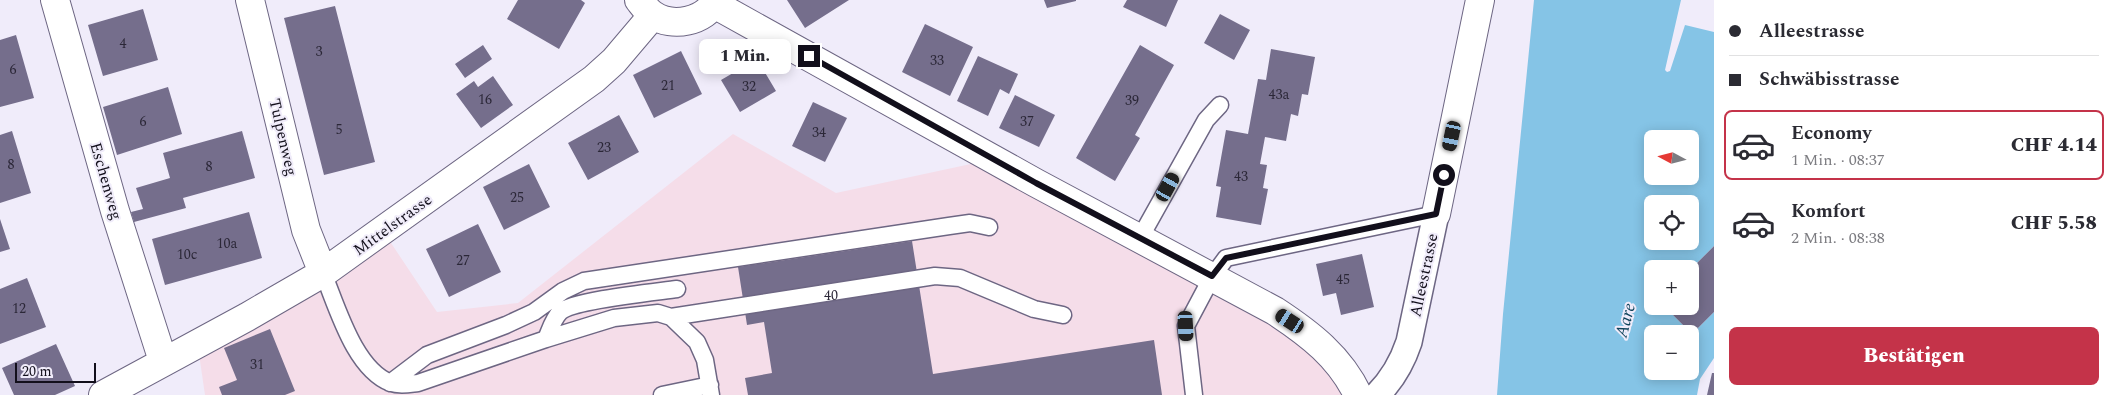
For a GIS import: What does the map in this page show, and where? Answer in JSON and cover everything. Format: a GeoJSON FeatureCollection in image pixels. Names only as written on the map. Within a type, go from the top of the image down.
{"type":"FeatureCollection","features":[{"type":"Feature","properties":{"kind":"street","name":"Eschenweg"},"geometry":{"type":"LineString","coordinates":[[55,0],[115,211],[163,361]]}},
{"type":"Feature","properties":{"kind":"street","name":"Tulpenweg"},"geometry":{"type":"LineString","coordinates":[[250,0],[306,230],[323,273]]}},
{"type":"Feature","properties":{"kind":"street","name":"Alleestrasse"},"geometry":{"type":"LineString","coordinates":[[1377,395],[1394,376],[1410,342],[1480,0]]}},
{"type":"Feature","properties":{"kind":"street"},"geometry":{"type":"LineString","coordinates":[[646,8],[672,22],[687,21],[700,16],[715,2],[1036,183],[1275,311],[1305,330],[1334,356],[1358,395]]}},
{"type":"Feature","properties":{"kind":"street","name":"Mittelstrasse"},"geometry":{"type":"LineString","coordinates":[[103,395],[163,361],[248,317],[323,273],[594,78],[614,61],[646,8]]}},
{"type":"Feature","properties":{"kind":"lane"},"geometry":{"type":"LineString","coordinates":[[1140,238],[1206,120],[1220,105]]}},
{"type":"Feature","properties":{"kind":"lane"},"geometry":{"type":"LineString","coordinates":[[1194,395],[1186,326],[1212,276],[1226,258],[1436,214]]}},
{"type":"Feature","properties":{"kind":"lane"},"geometry":{"type":"LineString","coordinates":[[390,383],[427,355],[534,312],[563,290],[584,281],[970,223],[989,226]]}},
{"type":"Feature","properties":{"kind":"lane"},"geometry":{"type":"LineString","coordinates":[[323,273],[356,352],[373,371],[390,383],[402,385],[418,384],[614,318],[658,313],[671,317],[936,276],[960,278],[1034,309],[1063,315]]}},
{"type":"Feature","properties":{"kind":"lane"},"geometry":{"type":"LineString","coordinates":[[546,340],[552,323],[561,311],[582,304],[678,289]]}},
{"type":"Feature","properties":{"kind":"lane"},"geometry":{"type":"LineString","coordinates":[[662,395],[711,390],[705,360],[697,342],[671,317]]}},
{"type":"Feature","properties":{"kind":"shaded area"},"geometry":{"type":"Polygon","coordinates":[[[733,134],[836,193],[994,159],[1275,311],[1358,395],[205,395],[199,354],[383,231],[437,312],[518,303],[733,134]]]}},
{"type":"Feature","properties":{"kind":"water","name":"Aare"},"geometry":{"type":"Polygon","coordinates":[[[1534,0],[1681,0],[1665,70],[1667,72],[1670,71],[1685,25],[1714,32],[1714,246],[1699,261],[1644,260],[1644,315],[1673,315],[1683,325],[1644,325],[1644,380],[1699,380],[1699,327],[1714,312],[1714,358],[1700,379],[1697,395],[1497,395],[1503,314],[1534,0]]]}},
{"type":"Feature","properties":{"kind":"building"},"geometry":{"type":"Polygon","coordinates":[[[518,0],[581,0],[585,3],[559,49],[507,19],[518,0]]]}},
{"type":"Feature","properties":{"kind":"building"},"geometry":{"type":"Polygon","coordinates":[[[787,0],[849,0],[805,28],[787,0]]]}},
{"type":"Feature","properties":{"kind":"building"},"geometry":{"type":"Polygon","coordinates":[[[1044,0],[1076,0],[1076,1],[1047,8],[1044,0]]]}},
{"type":"Feature","properties":{"kind":"building"},"geometry":{"type":"Polygon","coordinates":[[[1127,0],[1178,0],[1166,27],[1123,7],[1127,0]]]}},
{"type":"Feature","properties":{"kind":"building"},"geometry":{"type":"Polygon","coordinates":[[[335,6],[375,162],[324,175],[284,18],[335,6]]]}},
{"type":"Feature","properties":{"kind":"building"},"geometry":{"type":"Polygon","coordinates":[[[143,9],[158,60],[103,76],[88,25],[143,9]]]}},
{"type":"Feature","properties":{"kind":"building"},"geometry":{"type":"Polygon","coordinates":[[[1220,14],[1250,30],[1234,60],[1204,43],[1220,14]]]}},
{"type":"Feature","properties":{"kind":"building"},"geometry":{"type":"Polygon","coordinates":[[[925,24],[973,47],[950,96],[902,72],[925,24]]]}},
{"type":"Feature","properties":{"kind":"building"},"geometry":{"type":"Polygon","coordinates":[[[16,35],[34,98],[0,107],[0,40],[16,35]]]}},
{"type":"Feature","properties":{"kind":"building"},"geometry":{"type":"Polygon","coordinates":[[[483,45],[492,59],[465,78],[455,64],[483,45]]]}},
{"type":"Feature","properties":{"kind":"building"},"geometry":{"type":"Polygon","coordinates":[[[1140,45],[1174,65],[1135,135],[1140,138],[1115,181],[1076,158],[1140,45]]]}},
{"type":"Feature","properties":{"kind":"building"},"geometry":{"type":"Polygon","coordinates":[[[1271,49],[1315,57],[1308,95],[1302,94],[1298,116],[1291,114],[1286,141],[1265,137],[1260,164],[1267,165],[1263,188],[1268,189],[1261,225],[1216,217],[1221,187],[1216,186],[1226,130],[1248,134],[1258,79],[1266,80],[1271,49]]]}},
{"type":"Feature","properties":{"kind":"building"},"geometry":{"type":"Polygon","coordinates":[[[681,51],[702,94],[654,118],[633,75],[681,51]]]}},
{"type":"Feature","properties":{"kind":"building"},"geometry":{"type":"Polygon","coordinates":[[[978,56],[1018,74],[1009,94],[1000,89],[988,116],[957,101],[978,56]]]}},
{"type":"Feature","properties":{"kind":"building"},"geometry":{"type":"Polygon","coordinates":[[[757,59],[776,91],[740,112],[721,80],[757,59]]]}},
{"type":"Feature","properties":{"kind":"building"},"geometry":{"type":"Polygon","coordinates":[[[493,76],[513,105],[481,128],[456,94],[474,81],[478,87],[493,76]]]}},
{"type":"Feature","properties":{"kind":"building"},"geometry":{"type":"Polygon","coordinates":[[[168,87],[182,134],[117,155],[103,107],[168,87]]]}},
{"type":"Feature","properties":{"kind":"building"},"geometry":{"type":"Polygon","coordinates":[[[1015,95],[1055,115],[1039,147],[999,128],[1015,95]]]}},
{"type":"Feature","properties":{"kind":"building"},"geometry":{"type":"Polygon","coordinates":[[[813,102],[847,118],[825,162],[792,146],[813,102]]]}},
{"type":"Feature","properties":{"kind":"building"},"geometry":{"type":"Polygon","coordinates":[[[619,115],[639,152],[588,180],[568,143],[619,115]]]}},
{"type":"Feature","properties":{"kind":"building"},"geometry":{"type":"Polygon","coordinates":[[[12,131],[31,193],[0,203],[0,135],[12,131]]]}},
{"type":"Feature","properties":{"kind":"building"},"geometry":{"type":"Polygon","coordinates":[[[242,131],[255,178],[183,198],[186,208],[134,222],[131,212],[143,209],[136,188],[170,178],[163,153],[242,131]]]}},
{"type":"Feature","properties":{"kind":"building"},"geometry":{"type":"Polygon","coordinates":[[[529,164],[550,207],[504,230],[483,187],[529,164]]]}},
{"type":"Feature","properties":{"kind":"building"},"geometry":{"type":"Polygon","coordinates":[[[249,212],[262,258],[165,285],[152,239],[249,212]]]}},
{"type":"Feature","properties":{"kind":"building"},"geometry":{"type":"Polygon","coordinates":[[[0,219],[10,249],[0,252],[0,219]]]}},
{"type":"Feature","properties":{"kind":"building"},"geometry":{"type":"Polygon","coordinates":[[[478,224],[501,272],[449,297],[426,249],[478,224]]]}},
{"type":"Feature","properties":{"kind":"building"},"geometry":{"type":"Polygon","coordinates":[[[912,241],[933,374],[1154,340],[1162,395],[748,395],[745,378],[772,373],[764,322],[747,325],[738,267],[912,241]]]}},
{"type":"Feature","properties":{"kind":"building"},"geometry":{"type":"Polygon","coordinates":[[[1714,246],[1714,312],[1699,327],[1699,325],[1683,325],[1673,315],[1699,315],[1699,261],[1714,246]]]}},
{"type":"Feature","properties":{"kind":"building"},"geometry":{"type":"Polygon","coordinates":[[[1362,254],[1374,307],[1341,315],[1336,293],[1323,296],[1316,264],[1362,254]]]}},
{"type":"Feature","properties":{"kind":"building"},"geometry":{"type":"Polygon","coordinates":[[[27,278],[46,327],[0,344],[0,289],[27,278]]]}},
{"type":"Feature","properties":{"kind":"building"},"geometry":{"type":"Polygon","coordinates":[[[270,329],[295,391],[285,395],[222,395],[219,387],[237,380],[224,348],[270,329]]]}},
{"type":"Feature","properties":{"kind":"building"},"geometry":{"type":"Polygon","coordinates":[[[56,344],[75,386],[55,395],[14,395],[2,368],[56,344]]]}},
{"type":"Feature","properties":{"kind":"building"},"geometry":{"type":"Polygon","coordinates":[[[1712,373],[1714,373],[1714,395],[1707,395],[1712,373]]]}},
{"type":"Feature","properties":{"kind":"route"},"geometry":{"type":"LineString","coordinates":[[809,56],[1036,183],[1212,276],[1226,258],[1436,214],[1444,175]]}}]}
